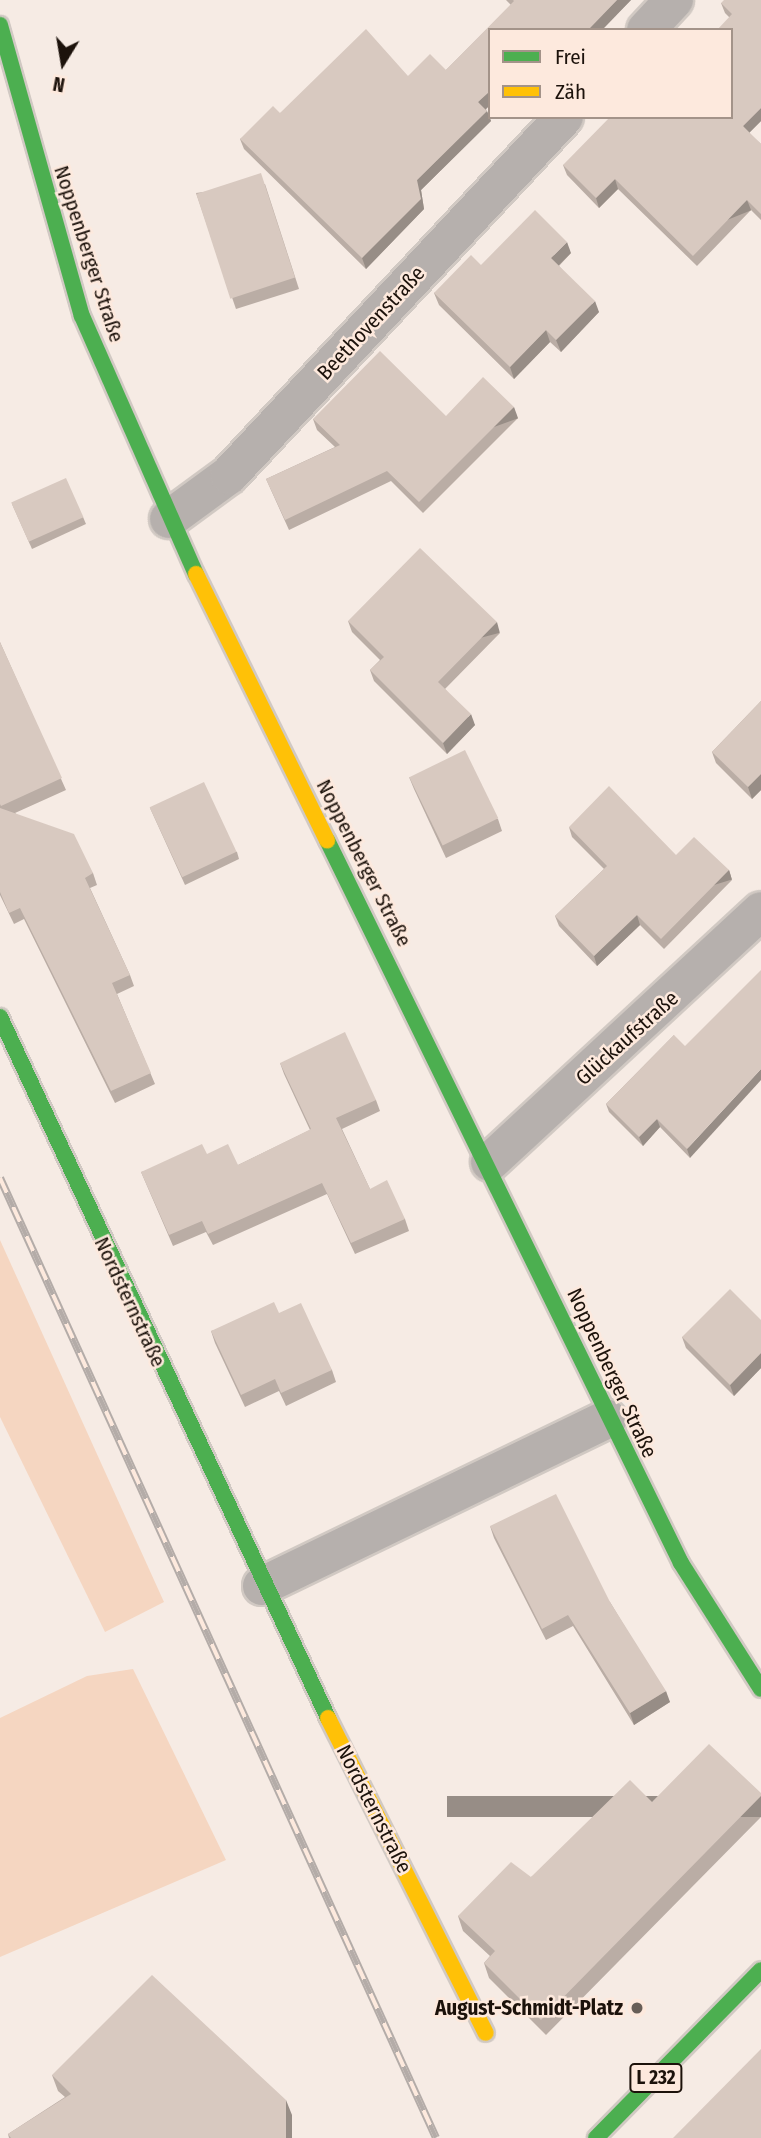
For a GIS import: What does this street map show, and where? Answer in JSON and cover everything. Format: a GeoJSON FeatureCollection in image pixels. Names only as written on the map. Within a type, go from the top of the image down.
{"type":"FeatureCollection","features":[{"type":"Feature","properties":{"kind":"street"},"geometry":{"type":"LineString","coordinates":[[648,28],[674,0]]}},
{"type":"Feature","properties":{"kind":"street","name":"Noppenberger Straße"},"geometry":{"type":"LineString","coordinates":[[0,25],[82,316],[169,519],[490,1162],[608,1419],[681,1563],[761,1689]]}},
{"type":"Feature","properties":{"kind":"street","name":"Beethovenstraße"},"geometry":{"type":"LineString","coordinates":[[169,519],[229,475],[562,119]]}},
{"type":"Feature","properties":{"kind":"street","name":"Glückaufstraße"},"geometry":{"type":"LineString","coordinates":[[490,1162],[761,911]]}},
{"type":"Feature","properties":{"kind":"street","name":"Nordsternstraße"},"geometry":{"type":"LineString","coordinates":[[0,1017],[262,1586],[486,2033]]}},
{"type":"Feature","properties":{"kind":"street"},"geometry":{"type":"LineString","coordinates":[[262,1586],[608,1419]]}},
{"type":"Feature","properties":{"kind":"street","name":"L 232"},"geometry":{"type":"LineString","coordinates":[[596,2138],[761,1970]]}},
{"type":"Feature","properties":{"kind":"shaded area"},"geometry":{"type":"Polygon","coordinates":[[[0,1240],[164,1602],[105,1632],[0,1417],[0,1240]]]}},
{"type":"Feature","properties":{"kind":"shaded area"},"geometry":{"type":"Polygon","coordinates":[[[133,1669],[226,1860],[0,1957],[0,1718],[87,1676],[133,1669]]]}},
{"type":"Feature","properties":{"kind":"building"},"geometry":{"type":"Polygon","coordinates":[[[617,0],[590,28],[488,28],[488,93],[478,102],[487,111],[417,180],[421,199],[362,258],[240,139],[273,106],[280,113],[366,29],[408,76],[430,54],[446,70],[514,1],[617,0]]]}},
{"type":"Feature","properties":{"kind":"building"},"geometry":{"type":"Polygon","coordinates":[[[724,0],[761,0],[761,108],[743,126],[761,144],[761,214],[747,200],[693,256],[615,179],[596,198],[563,165],[608,119],[733,119],[733,28],[719,28],[732,14],[721,3],[724,0]]]}},
{"type":"Feature","properties":{"kind":"building"},"geometry":{"type":"Polygon","coordinates":[[[261,173],[295,278],[230,299],[196,194],[261,173]]]}},
{"type":"Feature","properties":{"kind":"building"},"geometry":{"type":"Polygon","coordinates":[[[535,210],[567,242],[551,258],[595,301],[556,340],[546,330],[510,367],[434,293],[471,255],[481,265],[535,210]]]}},
{"type":"Feature","properties":{"kind":"building"},"geometry":{"type":"Polygon","coordinates":[[[380,351],[446,416],[483,377],[514,407],[419,502],[387,471],[285,520],[266,479],[340,445],[313,419],[380,351]]]}},
{"type":"Feature","properties":{"kind":"building"},"geometry":{"type":"Polygon","coordinates":[[[66,478],[83,517],[29,542],[11,502],[66,478]]]}},
{"type":"Feature","properties":{"kind":"building"},"geometry":{"type":"Polygon","coordinates":[[[420,548],[497,622],[438,682],[471,714],[443,743],[370,670],[384,657],[348,621],[420,548]]]}},
{"type":"Feature","properties":{"kind":"building"},"geometry":{"type":"Polygon","coordinates":[[[0,642],[62,778],[1,806],[0,804],[0,642]]]}},
{"type":"Feature","properties":{"kind":"building"},"geometry":{"type":"Polygon","coordinates":[[[761,701],[761,774],[748,787],[712,752],[761,701]]]}},
{"type":"Feature","properties":{"kind":"building"},"geometry":{"type":"Polygon","coordinates":[[[465,750],[498,818],[443,845],[409,777],[465,750]]]}},
{"type":"Feature","properties":{"kind":"building"},"geometry":{"type":"Polygon","coordinates":[[[204,782],[237,852],[182,877],[150,807],[204,782]]]}},
{"type":"Feature","properties":{"kind":"building"},"geometry":{"type":"Polygon","coordinates":[[[609,786],[676,855],[694,837],[729,870],[661,939],[637,915],[594,956],[555,916],[607,866],[569,827],[609,786]]]}},
{"type":"Feature","properties":{"kind":"building"},"geometry":{"type":"Polygon","coordinates":[[[0,808],[74,834],[93,873],[85,878],[130,975],[112,983],[151,1073],[111,1091],[20,908],[9,913],[0,892],[0,808]]]}},
{"type":"Feature","properties":{"kind":"building"},"geometry":{"type":"Polygon","coordinates":[[[761,970],[761,1069],[687,1149],[657,1119],[639,1137],[606,1104],[674,1035],[685,1046],[761,970]]]}},
{"type":"Feature","properties":{"kind":"building"},"geometry":{"type":"Polygon","coordinates":[[[345,1032],[376,1100],[336,1118],[370,1189],[387,1180],[405,1219],[351,1243],[322,1183],[208,1234],[202,1221],[169,1235],[141,1172],[202,1144],[207,1154],[228,1144],[238,1165],[311,1129],[280,1063],[345,1032]]]}},
{"type":"Feature","properties":{"kind":"building"},"geometry":{"type":"Polygon","coordinates":[[[730,1289],[761,1320],[761,1353],[730,1385],[682,1337],[730,1289]]]}},
{"type":"Feature","properties":{"kind":"building"},"geometry":{"type":"Polygon","coordinates":[[[274,1302],[279,1313],[301,1303],[332,1370],[281,1393],[275,1379],[241,1395],[211,1331],[274,1302]]]}},
{"type":"Feature","properties":{"kind":"building"},"geometry":{"type":"Polygon","coordinates":[[[556,1494],[610,1602],[666,1691],[630,1713],[568,1615],[542,1629],[490,1526],[556,1494]]]}},
{"type":"Feature","properties":{"kind":"building"},"geometry":{"type":"Polygon","coordinates":[[[709,1744],[761,1793],[761,1796],[541,2020],[484,1963],[495,1951],[458,1916],[511,1862],[531,1877],[630,1780],[652,1802],[709,1744]]]}},
{"type":"Feature","properties":{"kind":"building"},"geometry":{"type":"Polygon","coordinates":[[[152,1975],[286,2100],[286,2138],[11,2138],[8,2134],[71,2094],[52,2075],[152,1975]]]}},
{"type":"Feature","properties":{"kind":"building"},"geometry":{"type":"Polygon","coordinates":[[[761,2049],[761,2138],[673,2138],[761,2049]]]}},
{"type":"Feature","properties":{"kind":"railway"},"geometry":{"type":"LineString","coordinates":[[0,1178],[436,2138]]}},
{"type":"Feature","properties":{"kind":"traffic: fast"},"geometry":{"type":"LineString","coordinates":[[0,25],[82,316],[196,574]]}},
{"type":"Feature","properties":{"kind":"traffic: fast"},"geometry":{"type":"LineString","coordinates":[[327,840],[681,1563],[761,1689]]}},
{"type":"Feature","properties":{"kind":"traffic: fast"},"geometry":{"type":"LineString","coordinates":[[0,1017],[328,1718]]}},
{"type":"Feature","properties":{"kind":"traffic: fast"},"geometry":{"type":"LineString","coordinates":[[596,2138],[761,1970]]}},
{"type":"Feature","properties":{"kind":"traffic: slow"},"geometry":{"type":"LineString","coordinates":[[196,574],[327,840]]}},
{"type":"Feature","properties":{"kind":"traffic: slow"},"geometry":{"type":"LineString","coordinates":[[328,1718],[486,2033]]}},
{"type":"Feature","properties":{"kind":"place","name":"August-Schmidt-Platz"},"geometry":{"type":"Point","coordinates":[637,2008]}}]}
